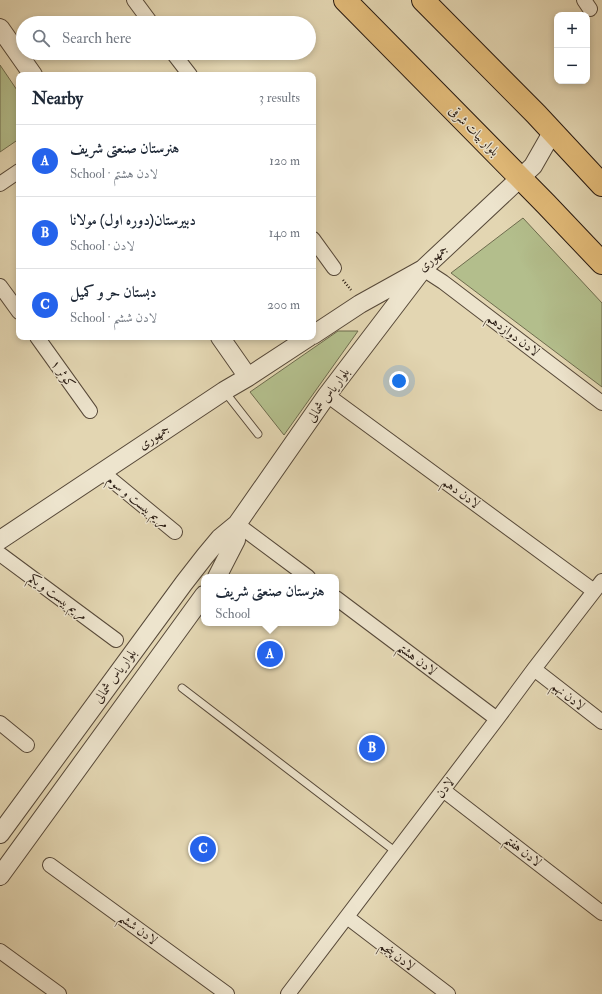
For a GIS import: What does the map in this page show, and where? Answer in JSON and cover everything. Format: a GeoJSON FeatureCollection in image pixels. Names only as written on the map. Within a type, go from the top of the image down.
{"type":"FeatureCollection","features":[{"type":"Feature","properties":{"kind":"main road","name":"بلوار بیات شرقی"},"geometry":{"type":"LineString","coordinates":[[345,0],[602,263]]}},
{"type":"Feature","properties":{"kind":"main road"},"geometry":{"type":"LineString","coordinates":[[423,0],[553,131],[602,185]]}},
{"type":"Feature","properties":{"kind":"street"},"geometry":{"type":"LineString","coordinates":[[134,0],[146,16]]}},
{"type":"Feature","properties":{"kind":"street"},"geometry":{"type":"LineString","coordinates":[[0,28],[16,51]]}},
{"type":"Feature","properties":{"kind":"street"},"geometry":{"type":"LineString","coordinates":[[22,60],[31,72]]}},
{"type":"Feature","properties":{"kind":"street"},"geometry":{"type":"LineString","coordinates":[[178,60],[188,72]]}},
{"type":"Feature","properties":{"kind":"street","name":"جمهوری"},"geometry":{"type":"LineString","coordinates":[[316,333],[360,304],[423,269],[533,166],[553,131]]}},
{"type":"Feature","properties":{"kind":"street"},"geometry":{"type":"LineString","coordinates":[[0,184],[16,173]]}},
{"type":"Feature","properties":{"kind":"street"},"geometry":{"type":"LineString","coordinates":[[316,243],[334,268]]}},
{"type":"Feature","properties":{"kind":"street","name":"بلوار یاس شمالی"},"geometry":{"type":"LineString","coordinates":[[0,834],[188,577],[220,538],[237,524],[327,395],[423,269]]}},
{"type":"Feature","properties":{"kind":"street","name":"لادن دوازدهم"},"geometry":{"type":"LineString","coordinates":[[423,269],[443,282],[602,403]]}},
{"type":"Feature","properties":{"kind":"street"},"geometry":{"type":"LineString","coordinates":[[0,286],[16,308]]}},
{"type":"Feature","properties":{"kind":"street","name":"کوثر ۱"},"geometry":{"type":"LineString","coordinates":[[39,340],[90,411]]}},
{"type":"Feature","properties":{"kind":"street"},"geometry":{"type":"LineString","coordinates":[[222,340],[248,377]]}},
{"type":"Feature","properties":{"kind":"street","name":"جمهوری"},"geometry":{"type":"LineString","coordinates":[[0,540],[224,391],[304,340]]}},
{"type":"Feature","properties":{"kind":"street","name":"لادن دهم"},"geometry":{"type":"LineString","coordinates":[[327,395],[598,586]]}},
{"type":"Feature","properties":{"kind":"street","name":"مریم بیست و سوم"},"geometry":{"type":"LineString","coordinates":[[102,472],[175,532]]}},
{"type":"Feature","properties":{"kind":"street"},"geometry":{"type":"LineString","coordinates":[[237,524],[304,574]]}},
{"type":"Feature","properties":{"kind":"street","name":"بلوار یاس شمالی"},"geometry":{"type":"LineString","coordinates":[[219,574],[236,540],[237,524]]}},
{"type":"Feature","properties":{"kind":"street","name":"مریم بیست و یکم"},"geometry":{"type":"LineString","coordinates":[[0,554],[116,640]]}},
{"type":"Feature","properties":{"kind":"street","name":"لادن"},"geometry":{"type":"LineString","coordinates":[[288,994],[598,586]]}},
{"type":"Feature","properties":{"kind":"street","name":"بلوار یاس شمالی"},"geometry":{"type":"LineString","coordinates":[[0,876],[201,599]]}},
{"type":"Feature","properties":{"kind":"street","name":"لادن هشتم"},"geometry":{"type":"LineString","coordinates":[[339,600],[497,719]]}},
{"type":"Feature","properties":{"kind":"street","name":"لادن نهم"},"geometry":{"type":"LineString","coordinates":[[534,669],[602,722]]}},
{"type":"Feature","properties":{"kind":"street"},"geometry":{"type":"LineString","coordinates":[[0,723],[27,745]]}},
{"type":"Feature","properties":{"kind":"street","name":"لادن هفتم"},"geometry":{"type":"LineString","coordinates":[[443,790],[602,913]]}},
{"type":"Feature","properties":{"kind":"street","name":"لادن ششم"},"geometry":{"type":"LineString","coordinates":[[50,865],[227,994]]}},
{"type":"Feature","properties":{"kind":"street","name":"لادن پنجم"},"geometry":{"type":"LineString","coordinates":[[347,917],[448,994]]}},
{"type":"Feature","properties":{"kind":"street"},"geometry":{"type":"LineString","coordinates":[[0,951],[59,994]]}},
{"type":"Feature","properties":{"kind":"lane"},"geometry":{"type":"LineString","coordinates":[[224,391],[258,434]]}},
{"type":"Feature","properties":{"kind":"lane"},"geometry":{"type":"LineString","coordinates":[[182,688],[396,852]]}},
{"type":"Feature","properties":{"kind":"path"},"geometry":{"type":"LineString","coordinates":[[334,268],[360,304]]}},
{"type":"Feature","properties":{"kind":"green space"},"geometry":{"type":"Polygon","coordinates":[[[0,65],[16,89],[16,141],[0,152],[0,65]]]}},
{"type":"Feature","properties":{"kind":"green space"},"geometry":{"type":"Polygon","coordinates":[[[523,218],[602,303],[602,387],[451,273],[523,218]]]}},
{"type":"Feature","properties":{"kind":"green space"},"geometry":{"type":"Polygon","coordinates":[[[338,331],[358,331],[284,435],[250,392],[338,331]]]}},
{"type":"Feature","properties":{"kind":"place","name":"هنرستان صنعتی شریف"},"geometry":{"type":"Point","coordinates":[270,654]}},
{"type":"Feature","properties":{"kind":"place","name":"دبیرستان(دوره اول) مولانا"},"geometry":{"type":"Point","coordinates":[372,748]}},
{"type":"Feature","properties":{"kind":"place","name":"دبستان حر و کمیل"},"geometry":{"type":"Point","coordinates":[203,849]}}]}
